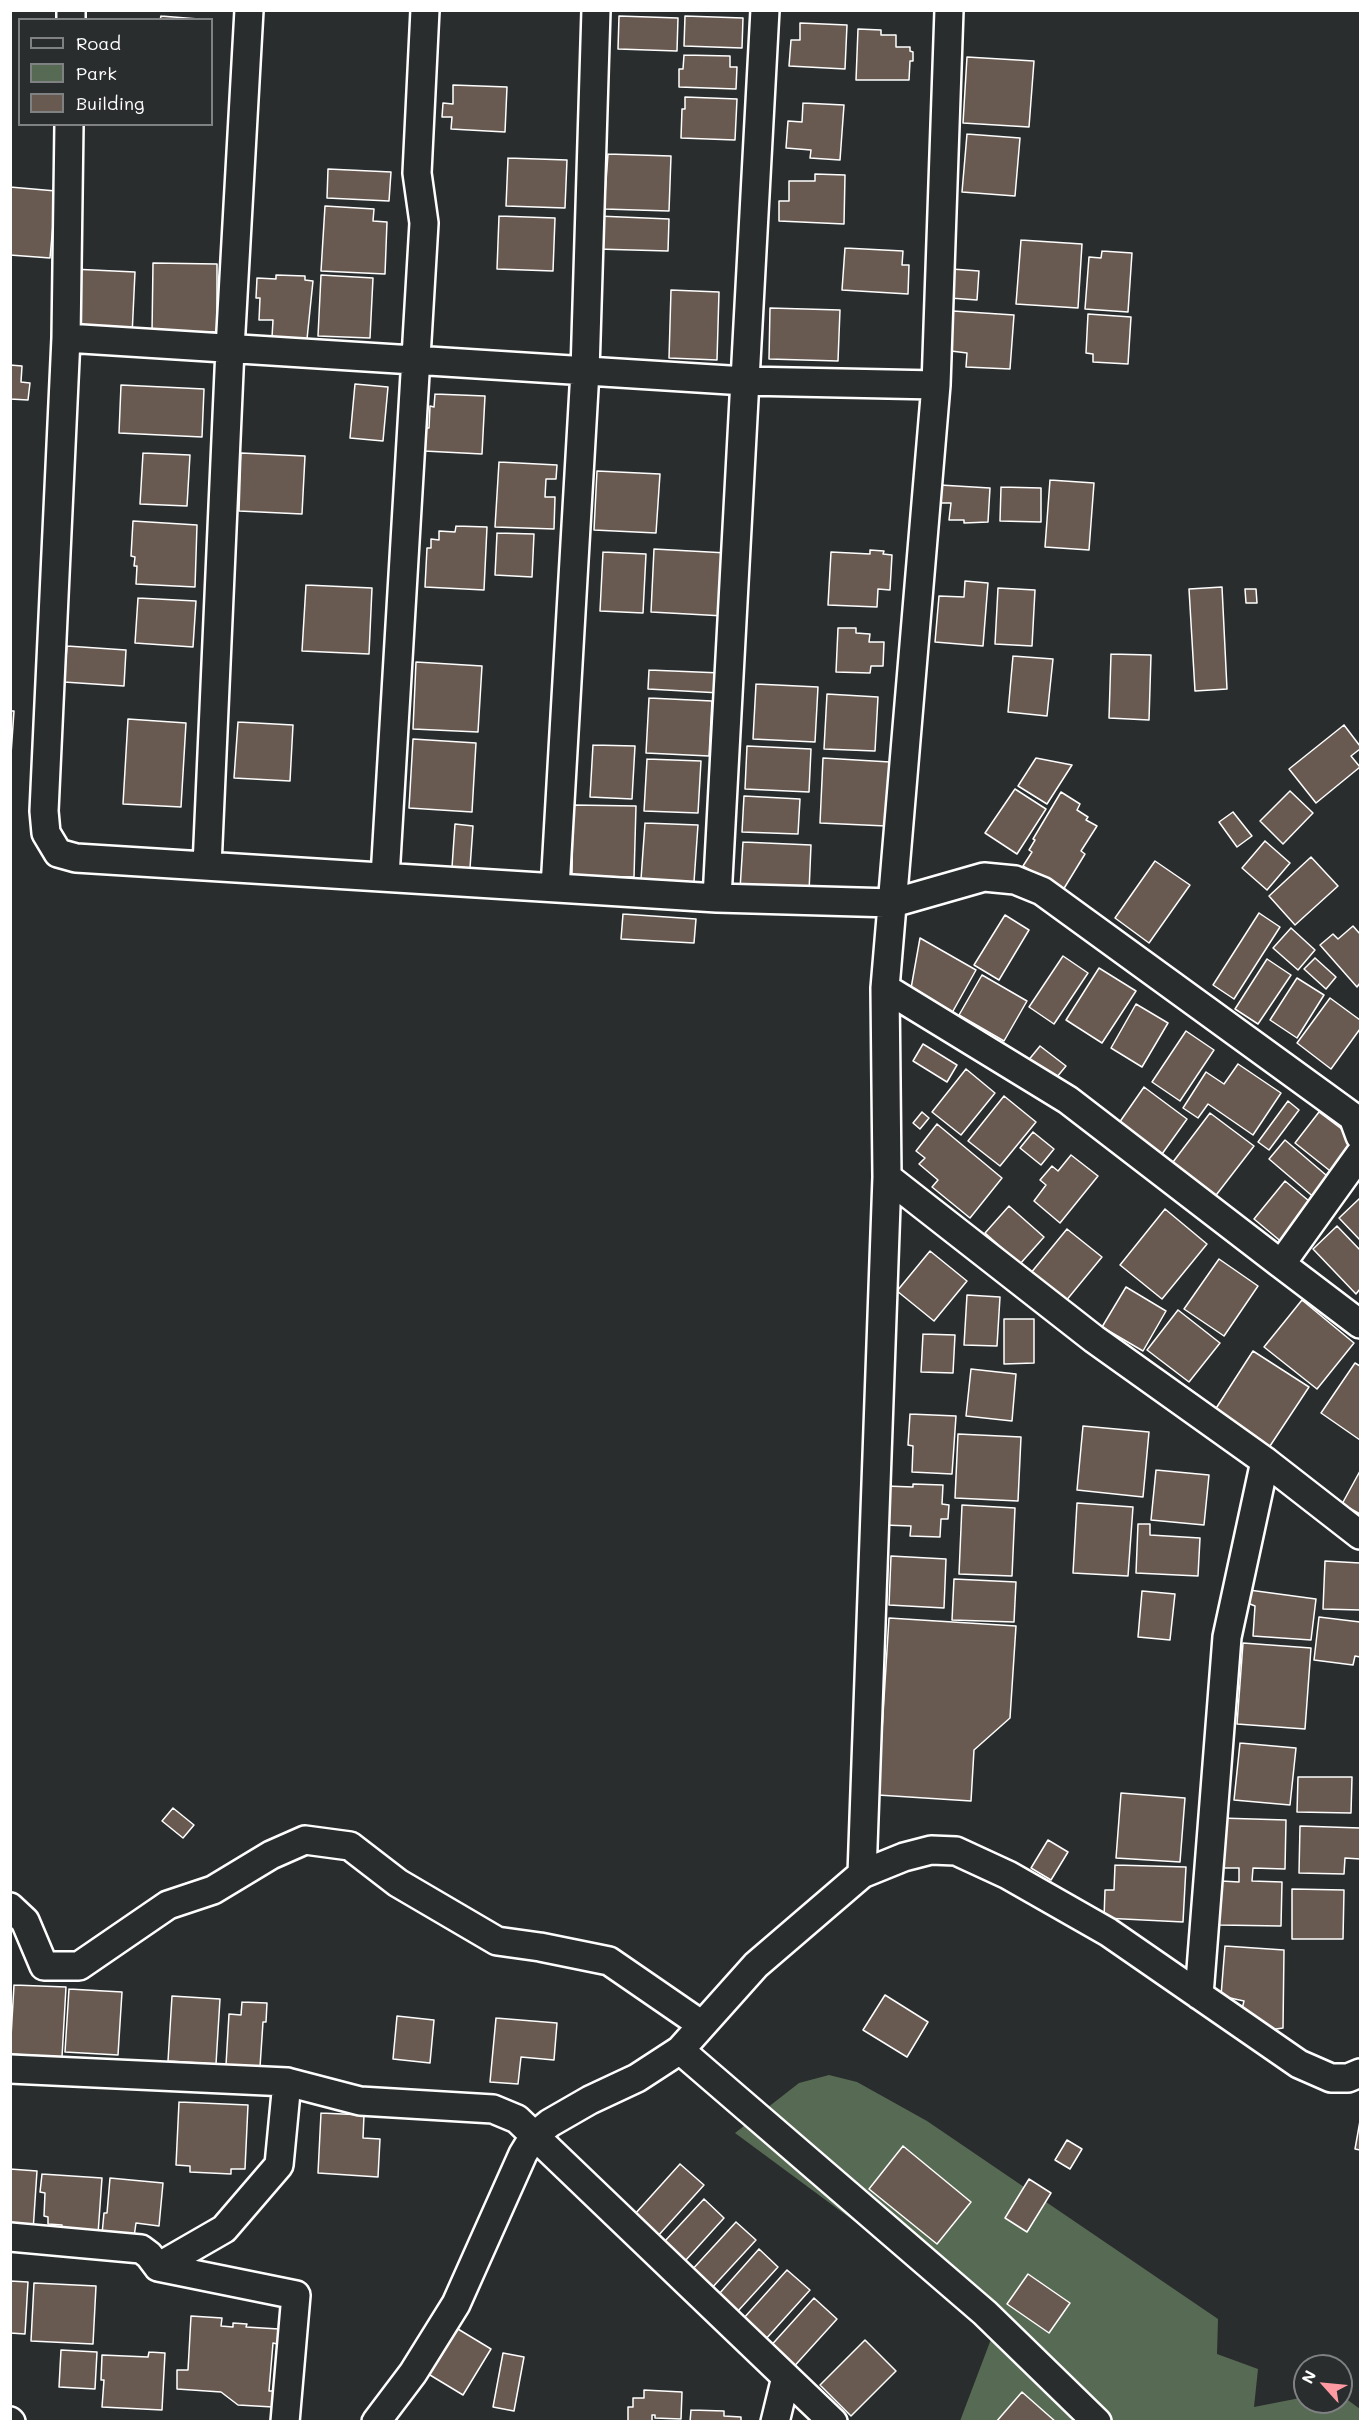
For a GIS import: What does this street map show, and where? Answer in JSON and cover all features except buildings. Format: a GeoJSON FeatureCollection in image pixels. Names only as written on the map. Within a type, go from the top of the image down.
{"type":"FeatureCollection","features":[{"type":"Feature","properties":{"kind":"street"},"geometry":{"type":"LineString","coordinates":[[207,866],[230,349],[249,10]]}},
{"type":"Feature","properties":{"kind":"street"},"geometry":{"type":"LineString","coordinates":[[384,878],[424,223],[417,173],[425,10]]}},
{"type":"Feature","properties":{"kind":"street"},"geometry":{"type":"LineString","coordinates":[[555,888],[585,371],[596,10]]}},
{"type":"Feature","properties":{"kind":"street"},"geometry":{"type":"LineString","coordinates":[[717,898],[765,10]]}},
{"type":"Feature","properties":{"kind":"street"},"geometry":{"type":"LineString","coordinates":[[862,1874],[887,1177],[885,988],[936,385],[949,10]]}},
{"type":"Feature","properties":{"kind":"street"},"geometry":{"type":"LineString","coordinates":[[69,126],[66,338],[44,811],[46,833],[58,853],[76,858],[717,898],[893,903],[984,877],[1015,880],[1042,891],[1353,1117],[1360,1136]]}},
{"type":"Feature","properties":{"kind":"street"},"geometry":{"type":"LineString","coordinates":[[66,338],[745,381],[936,385]]}},
{"type":"Feature","properties":{"kind":"street"},"geometry":{"type":"LineString","coordinates":[[885,988],[1068,1101],[1360,1324]]}},
{"type":"Feature","properties":{"kind":"street"},"geometry":{"type":"LineString","coordinates":[[1281,1264],[1360,1154]]}},
{"type":"Feature","properties":{"kind":"street"},"geometry":{"type":"LineString","coordinates":[[887,1177],[1094,1339],[1265,1461],[1360,1535]]}},
{"type":"Feature","properties":{"kind":"street"},"geometry":{"type":"LineString","coordinates":[[1199,1995],[1227,1637],[1265,1461]]}},
{"type":"Feature","properties":{"kind":"street"},"geometry":{"type":"LineString","coordinates":[[10,1907],[25,1921],[44,1966],[79,1966],[168,1905],[213,1890],[271,1855],[305,1840],[350,1846],[398,1883],[497,1941],[609,1961],[702,2025]]}},
{"type":"Feature","properties":{"kind":"street"},"geometry":{"type":"LineString","coordinates":[[376,2421],[413,2373],[456,2304],[522,2154],[534,2136],[560,2117],[637,2078],[680,2050],[756,1965],[862,1874],[904,1857],[931,1850],[956,1851],[1008,1875],[1108,1932],[1299,2064],[1331,2079],[1348,2078],[1360,2073]]}},
{"type":"Feature","properties":{"kind":"street"},"geometry":{"type":"LineString","coordinates":[[680,2050],[985,2313],[1097,2421]]}},
{"type":"Feature","properties":{"kind":"street"},"geometry":{"type":"LineString","coordinates":[[10,2069],[287,2082],[360,2101],[493,2109],[517,2120],[833,2421]]}},
{"type":"Feature","properties":{"kind":"street"},"geometry":{"type":"LineString","coordinates":[[158,2267],[224,2229],[279,2165],[287,2082]]}},
{"type":"Feature","properties":{"kind":"street"},"geometry":{"type":"LineString","coordinates":[[10,2237],[141,2249],[158,2267],[296,2295],[285,2421]]}},
{"type":"Feature","properties":{"kind":"street"},"geometry":{"type":"LineString","coordinates":[[775,2421],[786,2377]]}},
{"type":"Feature","properties":{"kind":"green space"},"geometry":{"type":"Polygon","coordinates":[[[829,2075],[857,2082],[927,2121],[1218,2319],[1217,2354],[1258,2369],[1254,2407],[1293,2399],[1293,2414],[1353,2414],[1353,2404],[1360,2409],[1360,2421],[960,2421],[996,2326],[735,2133],[799,2083],[829,2075]]]}}]}
